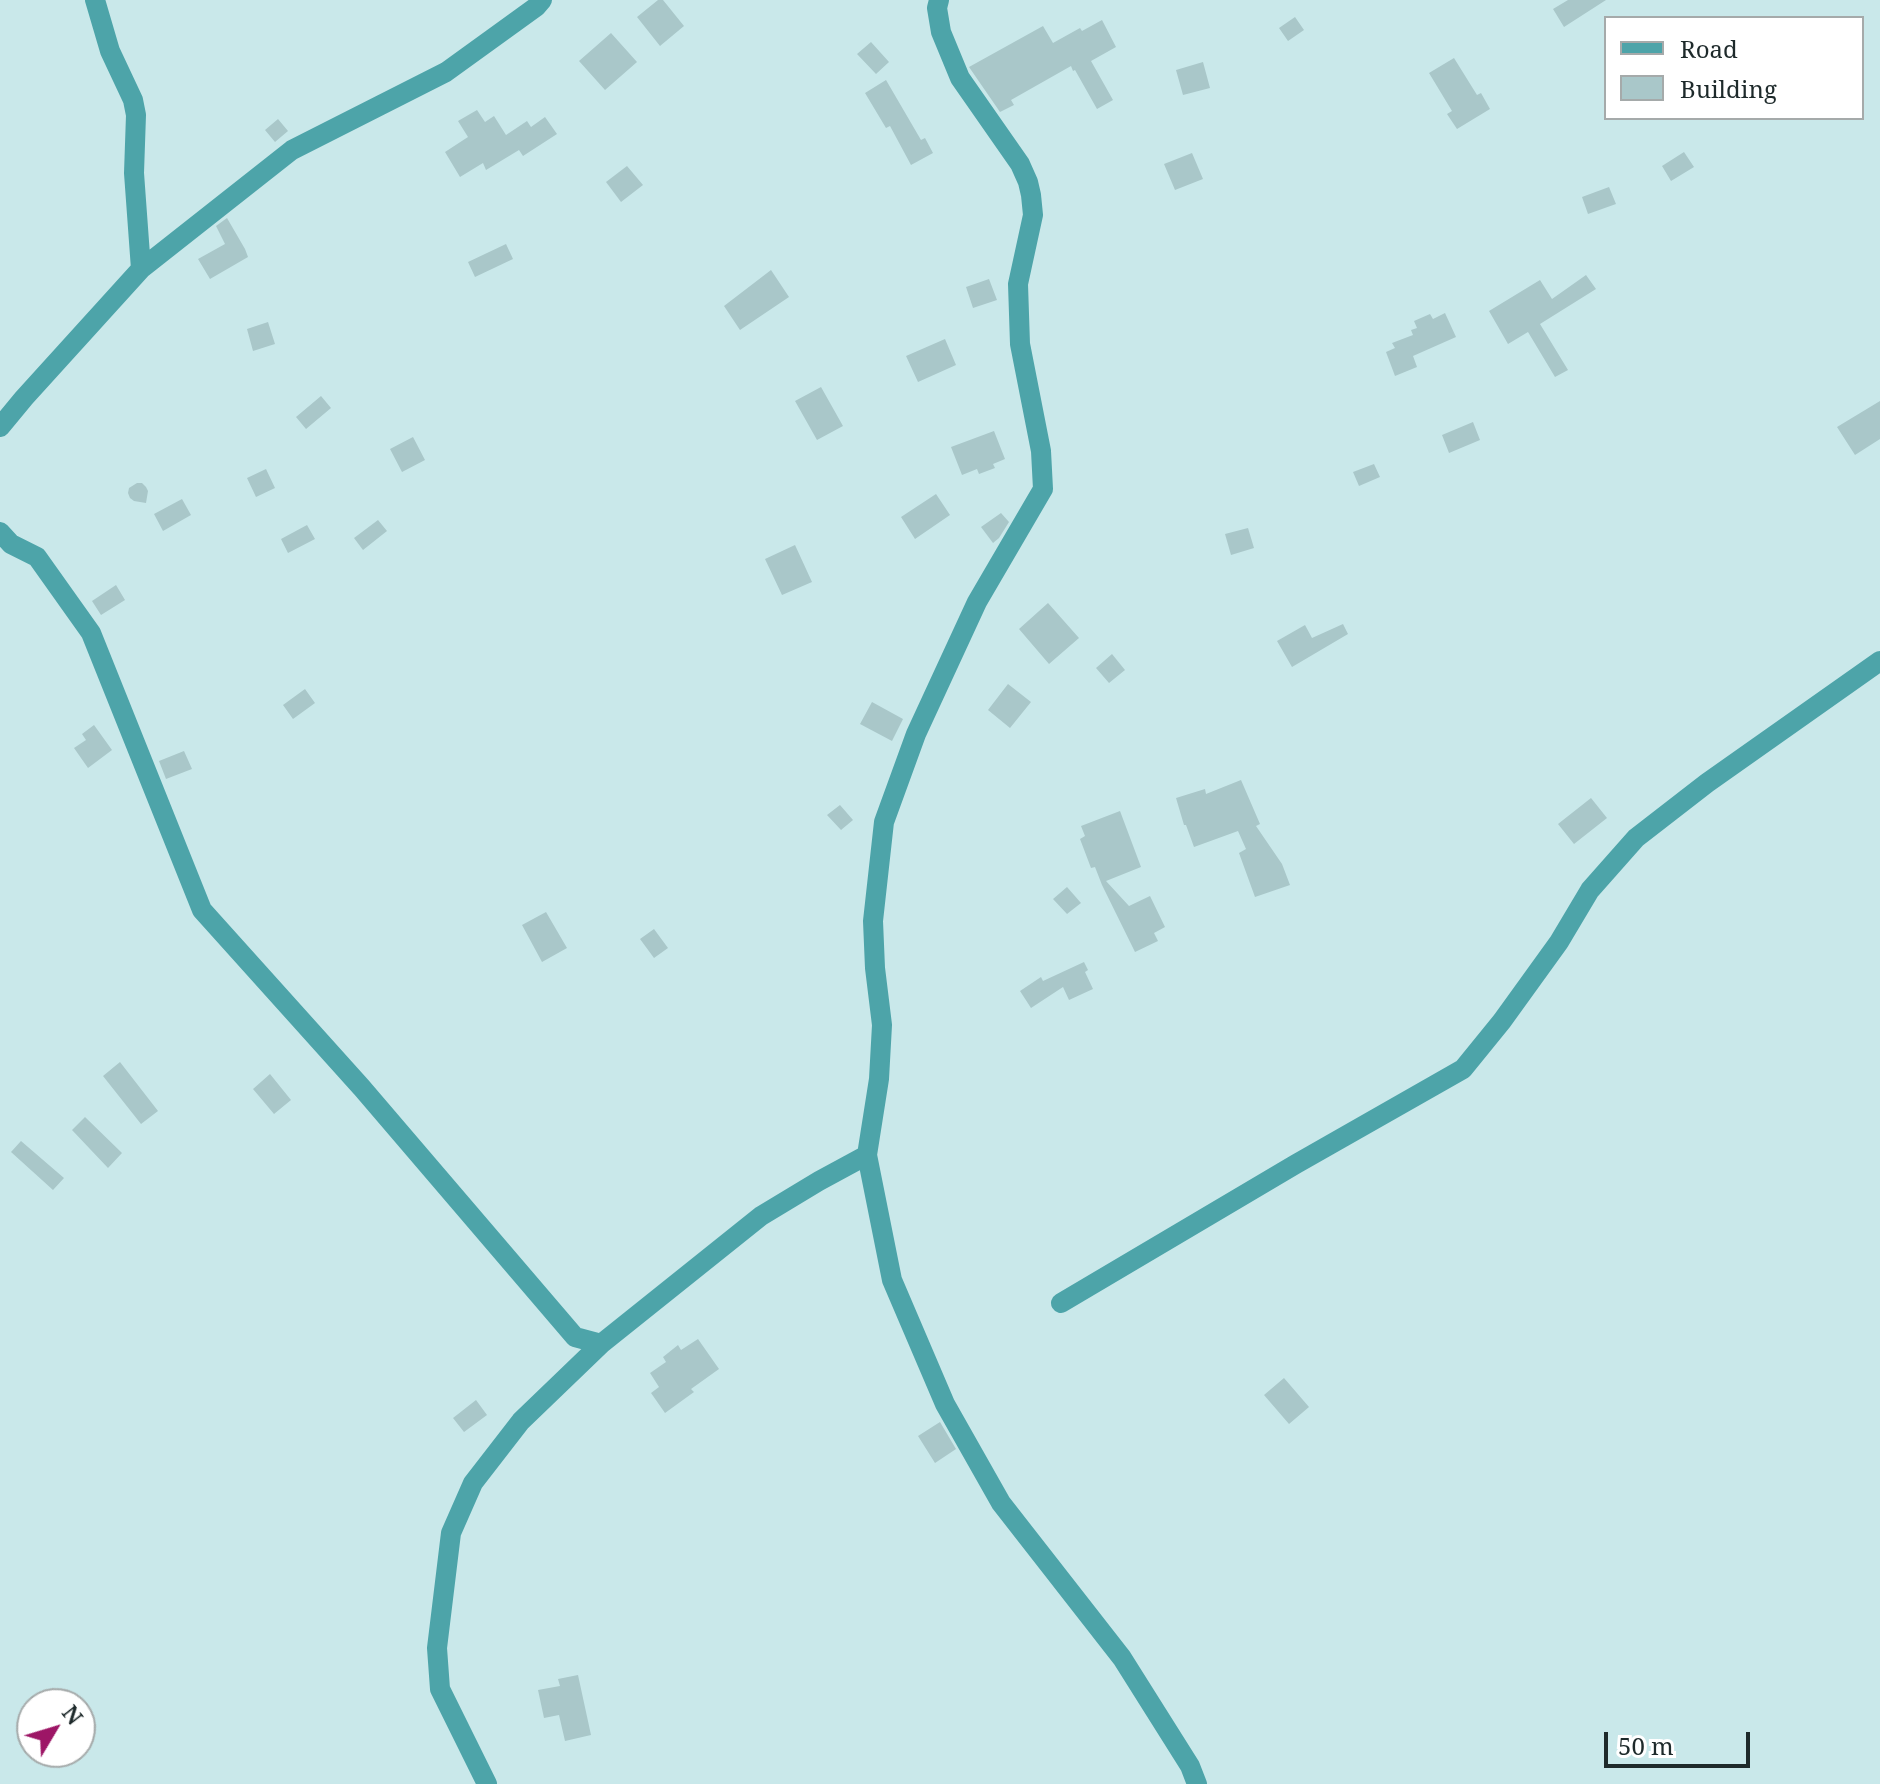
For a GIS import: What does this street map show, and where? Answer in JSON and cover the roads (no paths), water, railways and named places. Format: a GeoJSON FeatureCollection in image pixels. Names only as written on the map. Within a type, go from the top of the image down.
{"type":"FeatureCollection","features":[{"type":"Feature","properties":{"kind":"street"},"geometry":{"type":"LineString","coordinates":[[95,0],[110,51],[133,100],[136,115],[134,173],[141,269]]}},
{"type":"Feature","properties":{"kind":"street"},"geometry":{"type":"LineString","coordinates":[[0,427],[141,269],[292,150],[446,72],[542,0]]}},
{"type":"Feature","properties":{"kind":"street"},"geometry":{"type":"LineString","coordinates":[[939,0],[937,8],[941,32],[960,78],[1020,164],[1031,195],[1033,215],[1018,284],[1020,344],[1041,451],[1043,489],[977,602],[916,734],[884,822],[873,921],[882,1025],[879,1079],[867,1155],[892,1280],[945,1404],[1001,1503],[1122,1658],[1190,1766],[1197,1784]]}},
{"type":"Feature","properties":{"kind":"street"},"geometry":{"type":"LineString","coordinates":[[0,532],[11,544],[37,557],[91,633],[202,910],[362,1088],[575,1337],[601,1344]]}},
{"type":"Feature","properties":{"kind":"street"},"geometry":{"type":"LineString","coordinates":[[1061,1303],[1463,1069],[1559,942],[1590,890],[1636,838],[1707,783],[1880,661]]}},
{"type":"Feature","properties":{"kind":"street"},"geometry":{"type":"LineString","coordinates":[[487,1784],[440,1689],[437,1648],[451,1533],[473,1483],[521,1421],[601,1344],[761,1216],[867,1155]]}}]}
